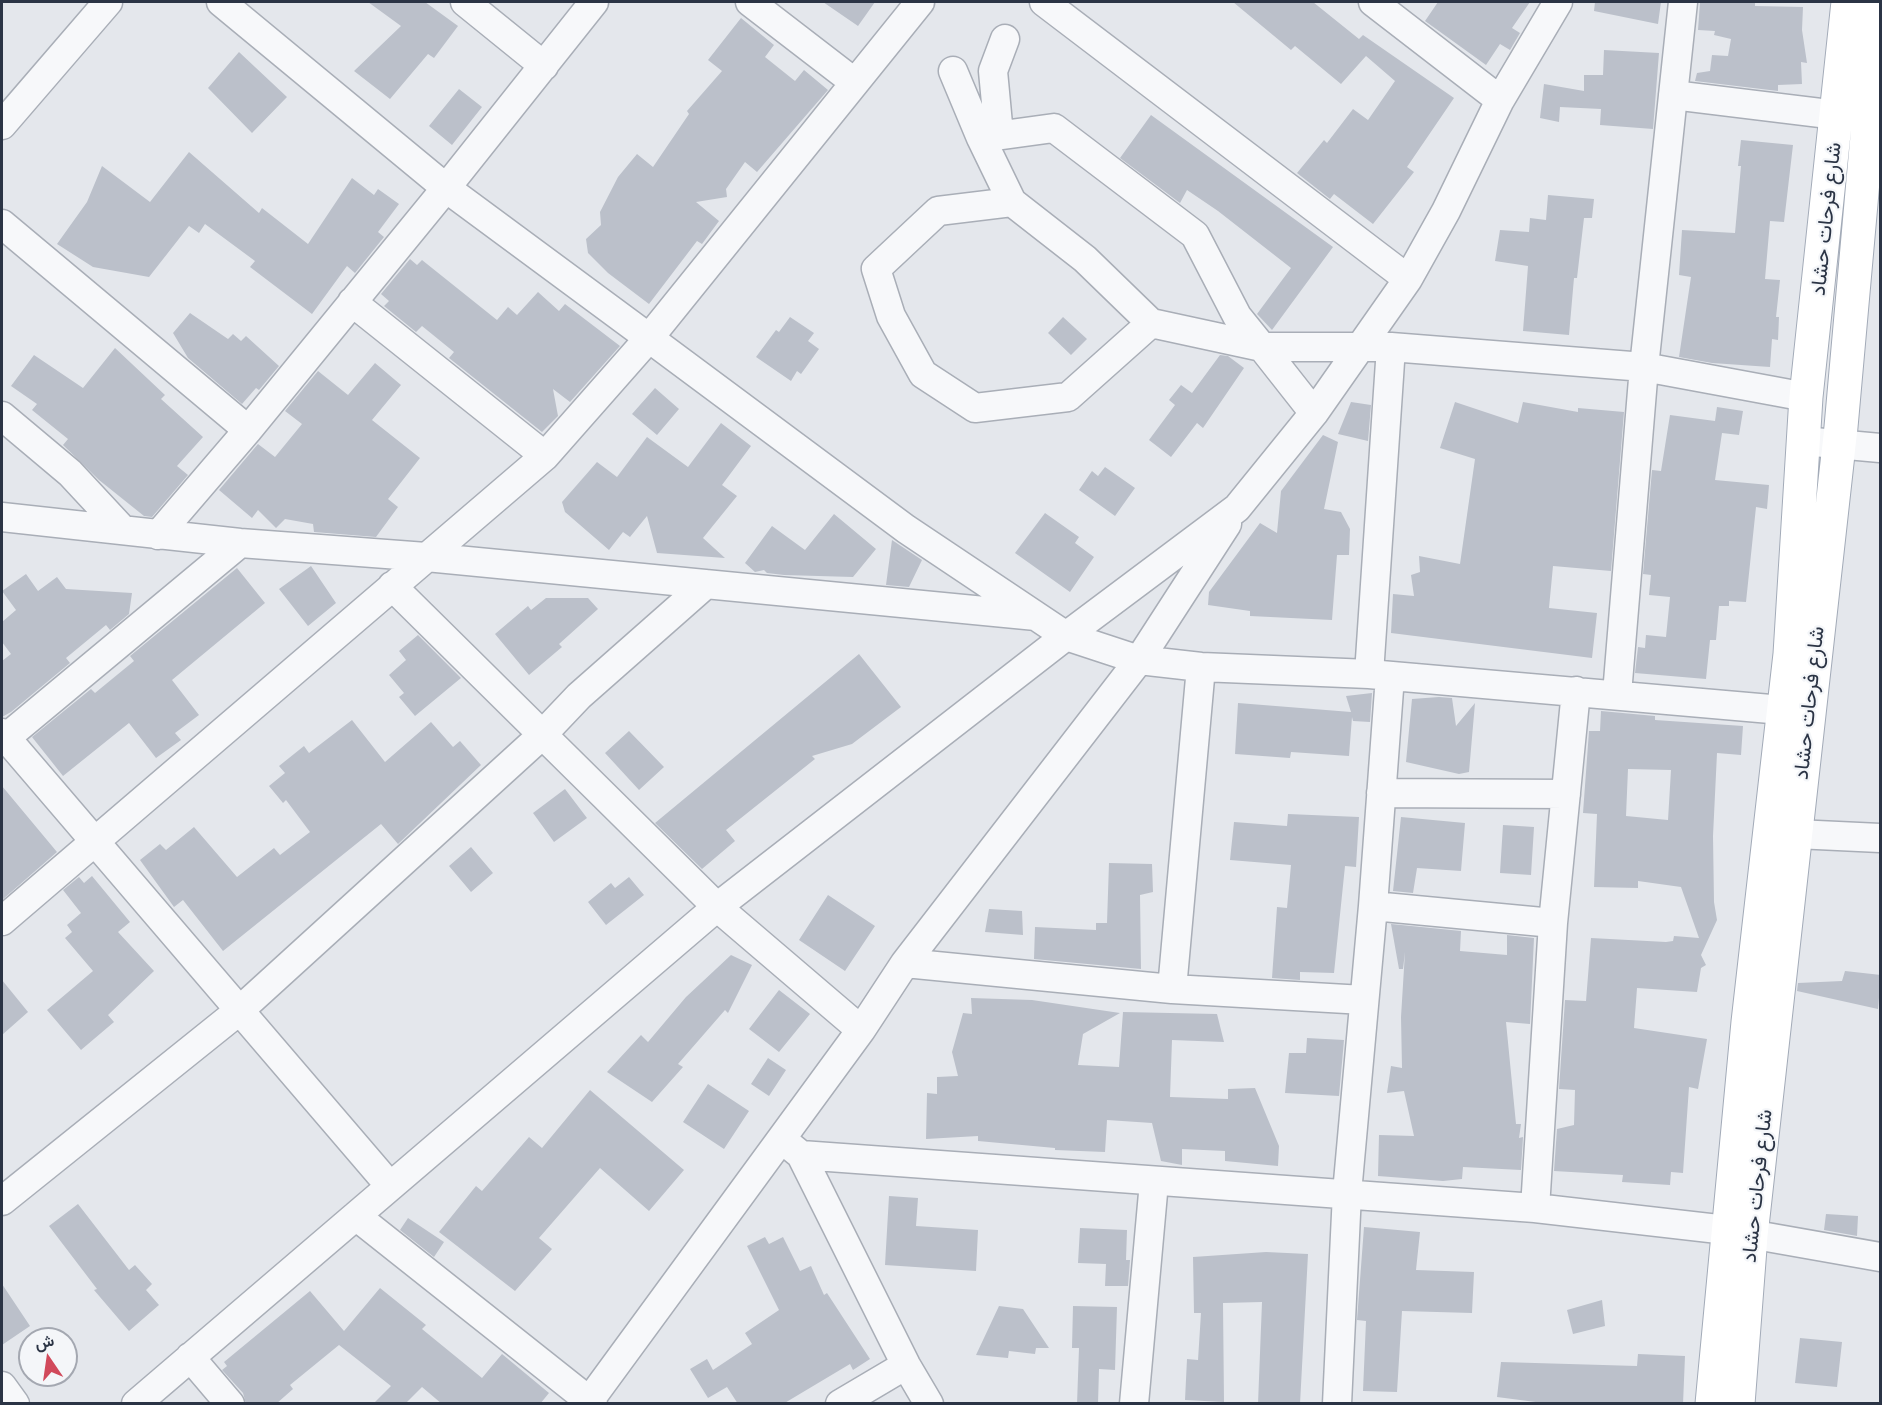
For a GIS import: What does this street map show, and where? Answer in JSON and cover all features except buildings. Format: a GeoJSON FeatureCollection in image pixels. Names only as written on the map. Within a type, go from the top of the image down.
{"type":"FeatureCollection","features":[{"type":"Feature","properties":{"kind":"main road","name":"شارع فرحات حشاد"},"geometry":{"type":"LineString","coordinates":[[1772,937],[1796,834],[1795,711],[1790,654],[1803,441],[1848,2]]}},
{"type":"Feature","properties":{"kind":"main road","name":"شارع فرحات حشاد"},"geometry":{"type":"LineString","coordinates":[[1712,1404],[1739,1233],[1795,711],[1841,427],[1878,45],[1879,2]]}},
{"type":"Feature","properties":{"kind":"main road","name":"شارع فرحات حشاد"},"geometry":{"type":"LineString","coordinates":[[1738,1404],[1739,1233]]}},
{"type":"Feature","properties":{"kind":"street"},"geometry":{"type":"LineString","coordinates":[[2,125],[108,2]]}},
{"type":"Feature","properties":{"kind":"street"},"geometry":{"type":"LineString","coordinates":[[222,2],[446,189],[906,529],[1066,636],[1139,660],[1201,667],[1379,675],[1795,711]]}},
{"type":"Feature","properties":{"kind":"street"},"geometry":{"type":"LineString","coordinates":[[465,2],[544,66]]}},
{"type":"Feature","properties":{"kind":"street"},"geometry":{"type":"LineString","coordinates":[[158,535],[248,430],[446,189],[594,2]]}},
{"type":"Feature","properties":{"kind":"street"},"geometry":{"type":"LineString","coordinates":[[750,2],[854,82]]}},
{"type":"Feature","properties":{"kind":"street"},"geometry":{"type":"LineString","coordinates":[[2,921],[545,456],[649,338],[920,2]]}},
{"type":"Feature","properties":{"kind":"street"},"geometry":{"type":"LineString","coordinates":[[1044,2],[1408,279]]}},
{"type":"Feature","properties":{"kind":"street"},"geometry":{"type":"LineString","coordinates":[[1373,2],[1500,100]]}},
{"type":"Feature","properties":{"kind":"street"},"geometry":{"type":"LineString","coordinates":[[356,1216],[590,1402],[792,1147],[861,1030],[905,963],[1139,660],[1238,508],[1314,413],[1408,279],[1446,211],[1500,100],[1558,2]]}},
{"type":"Feature","properties":{"kind":"street"},"geometry":{"type":"LineString","coordinates":[[1617,694],[1644,367],[1683,2]]}},
{"type":"Feature","properties":{"kind":"street"},"geometry":{"type":"LineString","coordinates":[[990,136],[993,71],[1005,39]]}},
{"type":"Feature","properties":{"kind":"street"},"geometry":{"type":"LineString","coordinates":[[953,71],[990,136],[1012,202],[1085,259],[1151,323],[1263,347],[1391,347],[1644,367],[1806,397]]}},
{"type":"Feature","properties":{"kind":"street"},"geometry":{"type":"LineString","coordinates":[[1672,94],[1837,115]]}},
{"type":"Feature","properties":{"kind":"street"},"geometry":{"type":"LineString","coordinates":[[990,136],[1054,128],[1195,235],[1237,316],[1314,413]]}},
{"type":"Feature","properties":{"kind":"street"},"geometry":{"type":"LineString","coordinates":[[1012,202],[938,211],[876,269],[891,316],[923,374],[975,408],[1068,397],[1151,323]]}},
{"type":"Feature","properties":{"kind":"street"},"geometry":{"type":"LineString","coordinates":[[2,224],[248,430]]}},
{"type":"Feature","properties":{"kind":"street"},"geometry":{"type":"LineString","coordinates":[[352,302],[545,456]]}},
{"type":"Feature","properties":{"kind":"street"},"geometry":{"type":"LineString","coordinates":[[1337,1404],[1347,1193],[1381,793],[1379,675],[1391,347]]}},
{"type":"Feature","properties":{"kind":"street"},"geometry":{"type":"LineString","coordinates":[[2,416],[70,473],[123,530]]}},
{"type":"Feature","properties":{"kind":"street"},"geometry":{"type":"LineString","coordinates":[[1803,441],[1881,448]]}},
{"type":"Feature","properties":{"kind":"street"},"geometry":{"type":"LineString","coordinates":[[136,1404],[717,907],[1066,636],[1238,508]]}},
{"type":"Feature","properties":{"kind":"street"},"geometry":{"type":"LineString","coordinates":[[4,521],[123,530],[240,543],[426,557],[1039,616]]}},
{"type":"Feature","properties":{"kind":"street"},"geometry":{"type":"LineString","coordinates":[[240,543],[3,737],[96,840],[390,1186]]}},
{"type":"Feature","properties":{"kind":"street"},"geometry":{"type":"LineString","coordinates":[[2,1201],[240,1011],[541,736],[579,696],[706,584]]}},
{"type":"Feature","properties":{"kind":"street"},"geometry":{"type":"LineString","coordinates":[[392,586],[541,736],[717,907],[861,1030]]}},
{"type":"Feature","properties":{"kind":"street"},"geometry":{"type":"LineString","coordinates":[[1172,989],[1201,667]]}},
{"type":"Feature","properties":{"kind":"street"},"geometry":{"type":"LineString","coordinates":[[1535,1208],[1553,923],[1576,692]]}},
{"type":"Feature","properties":{"kind":"street"},"geometry":{"type":"LineString","coordinates":[[1381,793],[1566,794]]}},
{"type":"Feature","properties":{"kind":"street"},"geometry":{"type":"LineString","coordinates":[[1796,834],[1881,838]]}},
{"type":"Feature","properties":{"kind":"street"},"geometry":{"type":"LineString","coordinates":[[1373,906],[1553,923]]}},
{"type":"Feature","properties":{"kind":"street"},"geometry":{"type":"LineString","coordinates":[[905,963],[1172,989],[1364,1000]]}},
{"type":"Feature","properties":{"kind":"street"},"geometry":{"type":"LineString","coordinates":[[792,1147],[1155,1182],[1347,1193],[1535,1208],[1739,1233],[1881,1257]]}},
{"type":"Feature","properties":{"kind":"street"},"geometry":{"type":"LineString","coordinates":[[792,1147],[906,1365],[929,1404]]}},
{"type":"Feature","properties":{"kind":"street"},"geometry":{"type":"LineString","coordinates":[[1134,1404],[1155,1182]]}},
{"type":"Feature","properties":{"kind":"street"},"geometry":{"type":"LineString","coordinates":[[190,1357],[230,1404]]}},
{"type":"Feature","properties":{"kind":"street"},"geometry":{"type":"LineString","coordinates":[[840,1404],[906,1365]]}},
{"type":"Feature","properties":{"kind":"street"},"geometry":{"type":"LineString","coordinates":[[2,1386],[15,1404]]}}]}
